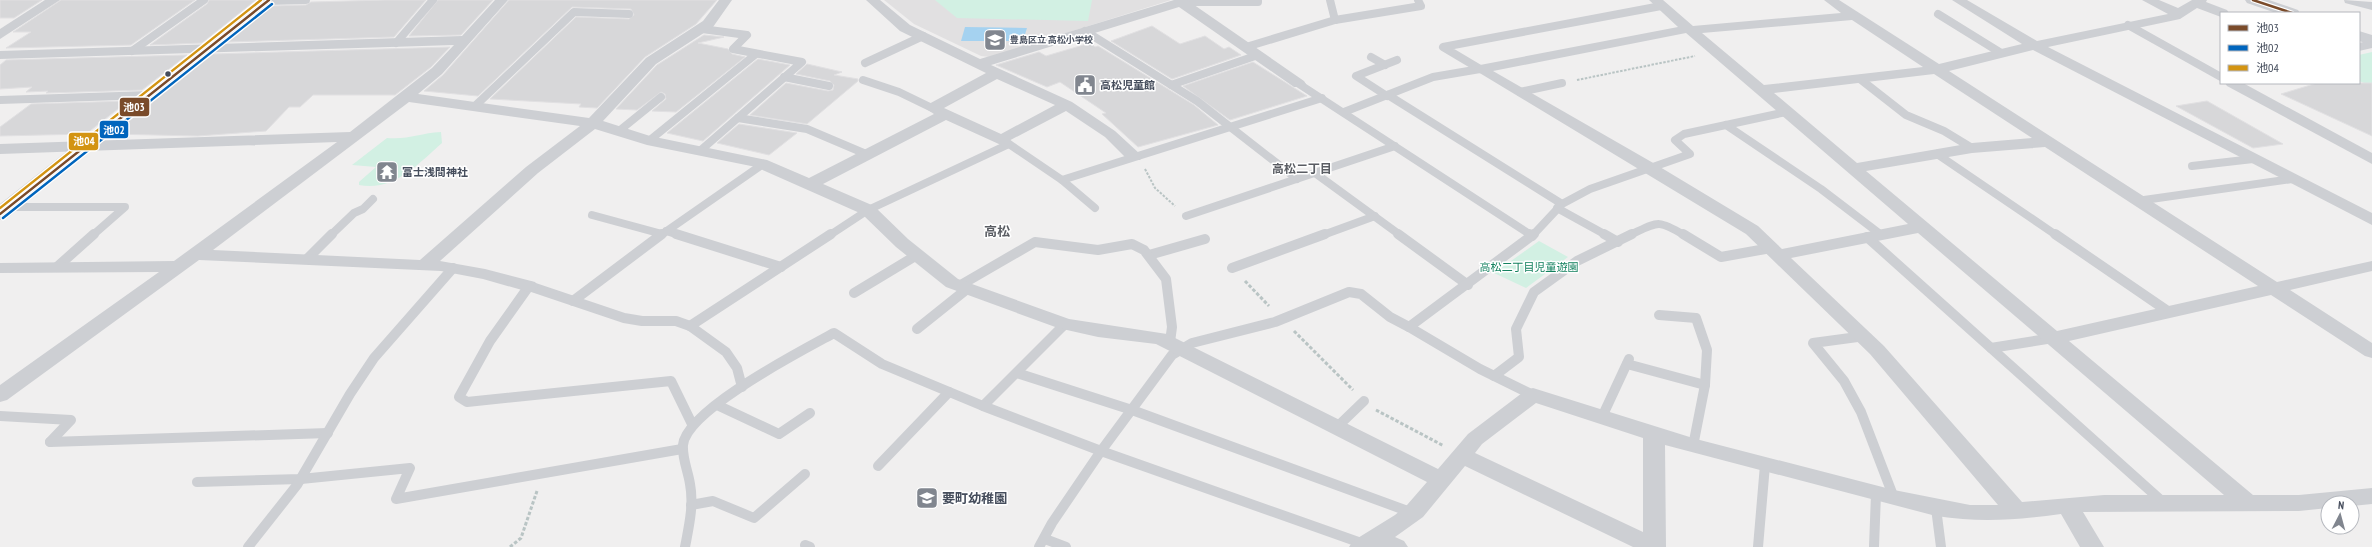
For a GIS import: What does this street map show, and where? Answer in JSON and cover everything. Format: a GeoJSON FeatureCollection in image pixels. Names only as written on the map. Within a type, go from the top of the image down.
{"type":"FeatureCollection","features":[{"type":"Feature","properties":{"kind":"street"},"geometry":{"type":"LineString","coordinates":[[0,35],[54,0]]}},
{"type":"Feature","properties":{"kind":"street"},"geometry":{"type":"LineString","coordinates":[[0,395],[178,266],[406,97],[436,71],[502,0]]}},
{"type":"Feature","properties":{"kind":"street"},"geometry":{"type":"LineString","coordinates":[[424,265],[532,170],[593,123],[651,61],[702,29],[726,0]]}},
{"type":"Feature","properties":{"kind":"street"},"geometry":{"type":"LineString","coordinates":[[872,0],[905,28],[1067,105],[1110,134],[1134,157]]}},
{"type":"Feature","properties":{"kind":"street"},"geometry":{"type":"LineString","coordinates":[[1830,0],[1938,69],[2046,142],[2372,352]]}},
{"type":"Feature","properties":{"kind":"street"},"geometry":{"type":"LineString","coordinates":[[1958,0],[2035,46],[2372,220]]}},
{"type":"Feature","properties":{"kind":"street"},"geometry":{"type":"LineString","coordinates":[[2148,0],[2180,14]]}},
{"type":"Feature","properties":{"kind":"street"},"geometry":{"type":"LineString","coordinates":[[2253,0],[2289,12]]}},
{"type":"Feature","properties":{"kind":"street"},"geometry":{"type":"LineString","coordinates":[[2350,0],[2372,6]]}},
{"type":"Feature","properties":{"kind":"street"},"geometry":{"type":"LineString","coordinates":[[2,212],[268,1]]}},
{"type":"Feature","properties":{"kind":"street"},"geometry":{"type":"LineString","coordinates":[[979,64],[1181,1],[1299,84]]}},
{"type":"Feature","properties":{"kind":"street"},"geometry":{"type":"LineString","coordinates":[[1760,90],[1938,69],[2001,53],[2180,14],[2199,1],[2220,12]]}},
{"type":"Feature","properties":{"kind":"street"},"geometry":{"type":"LineString","coordinates":[[1658,3],[2248,503]]}},
{"type":"Feature","properties":{"kind":"street"},"geometry":{"type":"LineString","coordinates":[[1480,69],[1689,29],[1854,16]]}},
{"type":"Feature","properties":{"kind":"street"},"geometry":{"type":"LineString","coordinates":[[2360,36],[2372,40]]}},
{"type":"Feature","properties":{"kind":"street"},"geometry":{"type":"LineString","coordinates":[[0,55],[466,40]]}},
{"type":"Feature","properties":{"kind":"street"},"geometry":{"type":"LineString","coordinates":[[2360,47],[2372,44]]}},
{"type":"Feature","properties":{"kind":"street"},"geometry":{"type":"LineString","coordinates":[[1480,69],[1649,167],[1752,230],[1864,336],[2017,512]]}},
{"type":"Feature","properties":{"kind":"street"},"geometry":{"type":"LineString","coordinates":[[809,185],[866,154],[939,111],[997,73]]}},
{"type":"Feature","properties":{"kind":"street"},"geometry":{"type":"LineString","coordinates":[[2234,84],[2372,159]]}},
{"type":"Feature","properties":{"kind":"street"},"geometry":{"type":"LineString","coordinates":[[406,97],[593,123],[650,140],[763,164],[868,210],[917,255],[963,287],[1065,324],[1098,331],[1160,338],[1441,480]]}},
{"type":"Feature","properties":{"kind":"street"},"geometry":{"type":"LineString","coordinates":[[939,111],[1005,142],[1067,105]]}},
{"type":"Feature","properties":{"kind":"street"},"geometry":{"type":"LineString","coordinates":[[0,149],[353,137]]}},
{"type":"Feature","properties":{"kind":"street"},"geometry":{"type":"LineString","coordinates":[[1853,168],[1972,148],[2046,142]]}},
{"type":"Feature","properties":{"kind":"street"},"geometry":{"type":"LineString","coordinates":[[1775,251],[1922,227]]}},
{"type":"Feature","properties":{"kind":"street"},"geometry":{"type":"LineString","coordinates":[[194,254],[424,265],[453,268],[485,274],[529,286]]}},
{"type":"Feature","properties":{"kind":"street"},"geometry":{"type":"LineString","coordinates":[[0,268],[178,266]]}},
{"type":"Feature","properties":{"kind":"street"},"geometry":{"type":"LineString","coordinates":[[2053,338],[2372,266]]}},
{"type":"Feature","properties":{"kind":"street"},"geometry":{"type":"LineString","coordinates":[[1375,544],[1413,513],[1475,439],[1533,395],[1654,435],[1693,446],[1885,496],[1936,508],[1970,513],[2017,512],[2066,505],[2299,503],[2372,496]]}},
{"type":"Feature","properties":{"kind":"street"},"geometry":{"type":"LineString","coordinates":[[1461,455],[1654,547],[1654,435]]}},
{"type":"Feature","properties":{"kind":"street"},"geometry":{"type":"LineString","coordinates":[[2066,505],[2092,547]]}},
{"type":"Feature","properties":{"kind":"lane"},"geometry":{"type":"LineString","coordinates":[[132,51],[204,0]]}},
{"type":"Feature","properties":{"kind":"lane"},"geometry":{"type":"LineString","coordinates":[[268,1],[306,0]]}},
{"type":"Feature","properties":{"kind":"lane"},"geometry":{"type":"LineString","coordinates":[[396,43],[433,0]]}},
{"type":"Feature","properties":{"kind":"lane"},"geometry":{"type":"LineString","coordinates":[[1181,1],[1258,2],[1258,0]]}},
{"type":"Feature","properties":{"kind":"lane"},"geometry":{"type":"LineString","coordinates":[[1330,0],[1335,20]]}},
{"type":"Feature","properties":{"kind":"lane"},"geometry":{"type":"LineString","coordinates":[[1171,85],[1252,51],[1335,20],[1421,6],[1418,0]]}},
{"type":"Feature","properties":{"kind":"lane"},"geometry":{"type":"LineString","coordinates":[[1480,69],[1443,47],[1658,3]]}},
{"type":"Feature","properties":{"kind":"lane"},"geometry":{"type":"LineString","coordinates":[[475,106],[574,12],[629,14]]}},
{"type":"Feature","properties":{"kind":"lane"},"geometry":{"type":"LineString","coordinates":[[1938,14],[2001,53]]}},
{"type":"Feature","properties":{"kind":"lane"},"geometry":{"type":"LineString","coordinates":[[2128,25],[2220,76]]}},
{"type":"Feature","properties":{"kind":"lane"},"geometry":{"type":"LineString","coordinates":[[701,150],[802,62],[733,49],[748,35],[702,29]]}},
{"type":"Feature","properties":{"kind":"lane"},"geometry":{"type":"LineString","coordinates":[[1085,31],[1198,101],[1297,179]]}},
{"type":"Feature","properties":{"kind":"lane"},"geometry":{"type":"LineString","coordinates":[[865,63],[922,36]]}},
{"type":"Feature","properties":{"kind":"lane"},"geometry":{"type":"LineString","coordinates":[[650,140],[756,54]]}},
{"type":"Feature","properties":{"kind":"lane"},"geometry":{"type":"LineString","coordinates":[[1371,56],[1385,65]]}},
{"type":"Feature","properties":{"kind":"lane"},"geometry":{"type":"LineString","coordinates":[[1397,60],[1356,76],[1618,242]]}},
{"type":"Feature","properties":{"kind":"lane"},"geometry":{"type":"LineString","coordinates":[[1344,112],[1433,77],[1480,69]]}},
{"type":"Feature","properties":{"kind":"lane"},"geometry":{"type":"LineString","coordinates":[[784,77],[829,86]]}},
{"type":"Feature","properties":{"kind":"lane"},"geometry":{"type":"LineString","coordinates":[[1860,79],[1906,115],[1944,131],[1972,148]]}},
{"type":"Feature","properties":{"kind":"lane"},"geometry":{"type":"LineString","coordinates":[[863,80],[898,92],[939,111]]}},
{"type":"Feature","properties":{"kind":"lane"},"geometry":{"type":"LineString","coordinates":[[1520,92],[1562,83]]}},
{"type":"Feature","properties":{"kind":"lane"},"geometry":{"type":"LineString","coordinates":[[1299,84],[1532,236]]}},
{"type":"Feature","properties":{"kind":"lane"},"geometry":{"type":"LineString","coordinates":[[0,100],[149,95]]}},
{"type":"Feature","properties":{"kind":"lane"},"geometry":{"type":"LineString","coordinates":[[619,131],[661,97]]}},
{"type":"Feature","properties":{"kind":"lane"},"geometry":{"type":"LineString","coordinates":[[1062,180],[1322,98]]}},
{"type":"Feature","properties":{"kind":"lane"},"geometry":{"type":"LineString","coordinates":[[1409,327],[1468,285],[1532,236],[1560,206],[1590,189],[1649,167],[1690,154],[1675,140],[1684,134],[1786,112]]}},
{"type":"Feature","properties":{"kind":"lane"},"geometry":{"type":"LineString","coordinates":[[738,118],[807,129],[866,154]]}},
{"type":"Feature","properties":{"kind":"lane"},"geometry":{"type":"LineString","coordinates":[[1726,125],[1820,189],[1874,235],[1991,348],[2164,503]]}},
{"type":"Feature","properties":{"kind":"lane"},"geometry":{"type":"LineString","coordinates":[[690,326],[868,210],[1005,142],[1062,180],[1095,208]]}},
{"type":"Feature","properties":{"kind":"lane"},"geometry":{"type":"LineString","coordinates":[[1186,216],[1395,146]]}},
{"type":"Feature","properties":{"kind":"lane"},"geometry":{"type":"LineString","coordinates":[[1937,154],[2169,312]]}},
{"type":"Feature","properties":{"kind":"lane"},"geometry":{"type":"LineString","coordinates":[[2192,166],[2253,158]]}},
{"type":"Feature","properties":{"kind":"lane"},"geometry":{"type":"LineString","coordinates":[[572,300],[664,232],[763,164]]}},
{"type":"Feature","properties":{"kind":"lane"},"geometry":{"type":"LineString","coordinates":[[1315,173],[1468,285]]}},
{"type":"Feature","properties":{"kind":"lane"},"geometry":{"type":"LineString","coordinates":[[2137,201],[2292,179]]}},
{"type":"Feature","properties":{"kind":"lane"},"geometry":{"type":"LineString","coordinates":[[307,260],[354,213],[363,209],[373,199]]}},
{"type":"Feature","properties":{"kind":"lane"},"geometry":{"type":"LineString","coordinates":[[2,212],[126,208],[56,267]]}},
{"type":"Feature","properties":{"kind":"lane"},"geometry":{"type":"LineString","coordinates":[[592,215],[664,232],[780,267]]}},
{"type":"Feature","properties":{"kind":"lane"},"geometry":{"type":"LineString","coordinates":[[1232,268],[1375,216]]}},
{"type":"Feature","properties":{"kind":"lane"},"geometry":{"type":"LineString","coordinates":[[1494,376],[1519,357],[1516,330],[1534,292],[1577,261],[1655,223],[1666,224],[1721,257],[1775,251]]}},
{"type":"Feature","properties":{"kind":"lane"},"geometry":{"type":"LineString","coordinates":[[1149,255],[1205,239]]}},
{"type":"Feature","properties":{"kind":"lane"},"geometry":{"type":"LineString","coordinates":[[917,329],[963,287],[1035,242],[1098,250],[1132,244],[1144,250],[1149,255],[1166,279],[1172,327],[1176,345],[1172,355],[1100,451],[1052,523],[1042,543],[1066,547]]}},
{"type":"Feature","properties":{"kind":"lane"},"geometry":{"type":"LineString","coordinates":[[854,294],[917,255]]}},
{"type":"Feature","properties":{"kind":"lane"},"geometry":{"type":"LineString","coordinates":[[248,547],[301,479],[350,394],[374,358],[453,268]]}},
{"type":"Feature","properties":{"kind":"lane"},"geometry":{"type":"LineString","coordinates":[[692,424],[671,381],[467,402],[459,397],[490,341],[529,286],[624,318],[642,321],[676,321],[690,326],[726,352],[737,368],[742,387]]}},
{"type":"Feature","properties":{"kind":"lane"},"geometry":{"type":"LineString","coordinates":[[1176,345],[1192,343],[1275,322],[1350,292],[1361,294],[1390,317],[1494,376],[1533,395]]}},
{"type":"Feature","properties":{"kind":"lane"},"geometry":{"type":"LineString","coordinates":[[1659,315],[1696,318],[1708,350],[1706,385],[1693,446]]}},
{"type":"Feature","properties":{"kind":"lane"},"geometry":{"type":"LineString","coordinates":[[983,406],[1065,324]]}},
{"type":"Feature","properties":{"kind":"lane"},"geometry":{"type":"LineString","coordinates":[[685,547],[692,488],[682,449],[684,437],[692,424],[742,387],[834,332],[882,364],[983,406],[1100,451],[1375,544]]}},
{"type":"Feature","properties":{"kind":"lane"},"geometry":{"type":"LineString","coordinates":[[1864,336],[1813,343],[1844,381],[1861,412],[1885,496],[1874,547]]}},
{"type":"Feature","properties":{"kind":"lane"},"geometry":{"type":"LineString","coordinates":[[1991,348],[2053,338]]}},
{"type":"Feature","properties":{"kind":"lane"},"geometry":{"type":"LineString","coordinates":[[1602,417],[1628,362],[1706,385]]}},
{"type":"Feature","properties":{"kind":"lane"},"geometry":{"type":"LineString","coordinates":[[1017,372],[1132,410],[1413,513]]}},
{"type":"Feature","properties":{"kind":"lane"},"geometry":{"type":"LineString","coordinates":[[878,466],[949,392]]}},
{"type":"Feature","properties":{"kind":"lane"},"geometry":{"type":"LineString","coordinates":[[1337,427],[1364,401]]}},
{"type":"Feature","properties":{"kind":"lane"},"geometry":{"type":"LineString","coordinates":[[717,405],[778,434],[810,413]]}},
{"type":"Feature","properties":{"kind":"lane"},"geometry":{"type":"LineString","coordinates":[[0,416],[71,420],[50,442],[328,434]]}},
{"type":"Feature","properties":{"kind":"lane"},"geometry":{"type":"LineString","coordinates":[[197,482],[301,479],[410,468],[396,499],[682,449]]}},
{"type":"Feature","properties":{"kind":"lane"},"geometry":{"type":"LineString","coordinates":[[1758,547],[1766,465]]}},
{"type":"Feature","properties":{"kind":"lane"},"geometry":{"type":"LineString","coordinates":[[691,505],[713,501],[754,518],[805,474]]}},
{"type":"Feature","properties":{"kind":"lane"},"geometry":{"type":"LineString","coordinates":[[1936,508],[1941,547]]}},
{"type":"Feature","properties":{"kind":"path"},"geometry":{"type":"LineString","coordinates":[[1562,83],[1715,52]]}},
{"type":"Feature","properties":{"kind":"path"},"geometry":{"type":"LineString","coordinates":[[510,547],[521,538],[543,473]]}},
{"type":"Feature","properties":{"kind":"shaded area","name":"豊島区立 高松小学校"},"geometry":{"type":"Polygon","coordinates":[[[884,0],[1171,0],[990,57],[981,56],[914,24],[884,0]]]}},
{"type":"Feature","properties":{"kind":"green space"},"geometry":{"type":"Polygon","coordinates":[[[935,0],[1092,0],[1088,21],[957,18],[935,0]]]}},
{"type":"Feature","properties":{"kind":"green space"},"geometry":{"type":"Polygon","coordinates":[[[2372,52],[2372,86],[2360,81],[2360,55],[2372,52]]]}},
{"type":"Feature","properties":{"kind":"green space"},"geometry":{"type":"Polygon","coordinates":[[[441,132],[442,143],[404,174],[383,184],[371,186],[359,185],[359,182],[376,167],[352,165],[387,138],[401,138],[441,132]]]}},
{"type":"Feature","properties":{"kind":"green space","name":"高松二丁目児童遊園"},"geometry":{"type":"Polygon","coordinates":[[[1539,241],[1568,257],[1526,288],[1494,273],[1539,241]]]}},
{"type":"Feature","properties":{"kind":"water"},"geometry":{"type":"Polygon","coordinates":[[[965,27],[1027,28],[1023,41],[961,41],[965,27]]]}},
{"type":"Feature","properties":{"kind":"building"},"geometry":{"type":"Polygon","coordinates":[[[0,0],[42,0],[14,18],[0,18],[0,0]]]}},
{"type":"Feature","properties":{"kind":"building"},"geometry":{"type":"Polygon","coordinates":[[[61,0],[195,0],[131,45],[6,48],[31,32],[13,32],[61,0]]]}},
{"type":"Feature","properties":{"kind":"building"},"geometry":{"type":"Polygon","coordinates":[[[209,0],[256,0],[202,43],[150,45],[207,4],[209,0]]]}},
{"type":"Feature","properties":{"kind":"building"},"geometry":{"type":"Polygon","coordinates":[[[426,0],[394,37],[227,42],[272,6],[306,5],[311,2],[426,0]]]}},
{"type":"Feature","properties":{"kind":"building"},"geometry":{"type":"Polygon","coordinates":[[[438,0],[493,0],[461,35],[409,36],[438,0]]]}},
{"type":"Feature","properties":{"kind":"building"},"geometry":{"type":"Polygon","coordinates":[[[509,0],[717,0],[696,24],[645,57],[597,108],[579,107],[581,104],[490,99],[576,17],[629,19],[634,15],[631,9],[572,7],[478,96],[424,91],[443,75],[509,0]]]}},
{"type":"Feature","properties":{"kind":"building"},"geometry":{"type":"Polygon","coordinates":[[[1152,26],[1180,44],[1205,36],[1224,49],[1229,47],[1241,55],[1172,79],[1111,41],[1152,26]]]}},
{"type":"Feature","properties":{"kind":"building"},"geometry":{"type":"Polygon","coordinates":[[[704,35],[724,37],[698,43],[728,49],[732,54],[745,57],[676,112],[652,111],[666,99],[665,94],[661,92],[637,110],[616,109],[657,65],[704,35]]]}},
{"type":"Feature","properties":{"kind":"building"},"geometry":{"type":"Polygon","coordinates":[[[1090,43],[1095,47],[1098,46],[1194,105],[1218,125],[1138,147],[1102,114],[1106,113],[1060,82],[1047,87],[996,65],[1039,52],[1046,56],[1090,43]]]}},
{"type":"Feature","properties":{"kind":"building"},"geometry":{"type":"Polygon","coordinates":[[[450,47],[431,67],[395,95],[313,95],[300,107],[289,107],[266,131],[198,136],[113,134],[213,54],[450,47]]]}},
{"type":"Feature","properties":{"kind":"building"},"geometry":{"type":"Polygon","coordinates":[[[187,55],[142,90],[46,93],[48,91],[26,92],[32,87],[0,89],[0,65],[6,60],[187,55]]]}},
{"type":"Feature","properties":{"kind":"building"},"geometry":{"type":"Polygon","coordinates":[[[758,59],[790,65],[703,141],[667,133],[758,59]]]}},
{"type":"Feature","properties":{"kind":"building"},"geometry":{"type":"Polygon","coordinates":[[[1253,62],[1307,96],[1230,120],[1183,86],[1253,62]]]}},
{"type":"Feature","properties":{"kind":"building"},"geometry":{"type":"Polygon","coordinates":[[[807,64],[842,72],[834,75],[858,79],[858,81],[807,124],[750,115],[786,83],[828,91],[833,90],[834,85],[830,81],[796,74],[807,64]]]}},
{"type":"Feature","properties":{"kind":"building"},"geometry":{"type":"Polygon","coordinates":[[[2372,83],[2372,136],[2281,94],[2314,84],[2372,83]]]}},
{"type":"Feature","properties":{"kind":"building"},"geometry":{"type":"Polygon","coordinates":[[[128,101],[86,134],[0,136],[0,127],[31,104],[128,101]]]}},
{"type":"Feature","properties":{"kind":"building"},"geometry":{"type":"Polygon","coordinates":[[[2207,101],[2283,144],[2253,148],[2176,106],[2207,101]]]}},
{"type":"Feature","properties":{"kind":"building"},"geometry":{"type":"Polygon","coordinates":[[[739,124],[797,133],[769,155],[717,143],[739,124]]]}},
{"type":"Feature","properties":{"kind":"transit line","name":"池04"},"geometry":{"type":"LineString","coordinates":[[0,208],[261,0]]}},
{"type":"Feature","properties":{"kind":"transit line","name":"池03"},"geometry":{"type":"LineString","coordinates":[[0,214],[269,0]]}},
{"type":"Feature","properties":{"kind":"transit line","name":"池03"},"geometry":{"type":"LineString","coordinates":[[2253,0],[2289,12]]}},
{"type":"Feature","properties":{"kind":"transit line","name":"池02"},"geometry":{"type":"LineString","coordinates":[[3,218],[272,4]]}},
{"type":"Feature","properties":{"kind":"place","name":"豊島区立 高松小学校"},"geometry":{"type":"Point","coordinates":[995,40]}},
{"type":"Feature","properties":{"kind":"place","name":"高松児童館"},"geometry":{"type":"Point","coordinates":[1085,85]}},
{"type":"Feature","properties":{"kind":"place","name":"富士浅間神社"},"geometry":{"type":"Point","coordinates":[387,172]}},
{"type":"Feature","properties":{"kind":"place","name":"要町幼稚園"},"geometry":{"type":"Point","coordinates":[927,498]}},
{"type":"Feature","properties":{"kind":"district","name":"高松二丁目"},"geometry":{"type":"Point","coordinates":[1302,169]}},
{"type":"Feature","properties":{"kind":"district","name":"高松"},"geometry":{"type":"Point","coordinates":[997,231]}}]}
